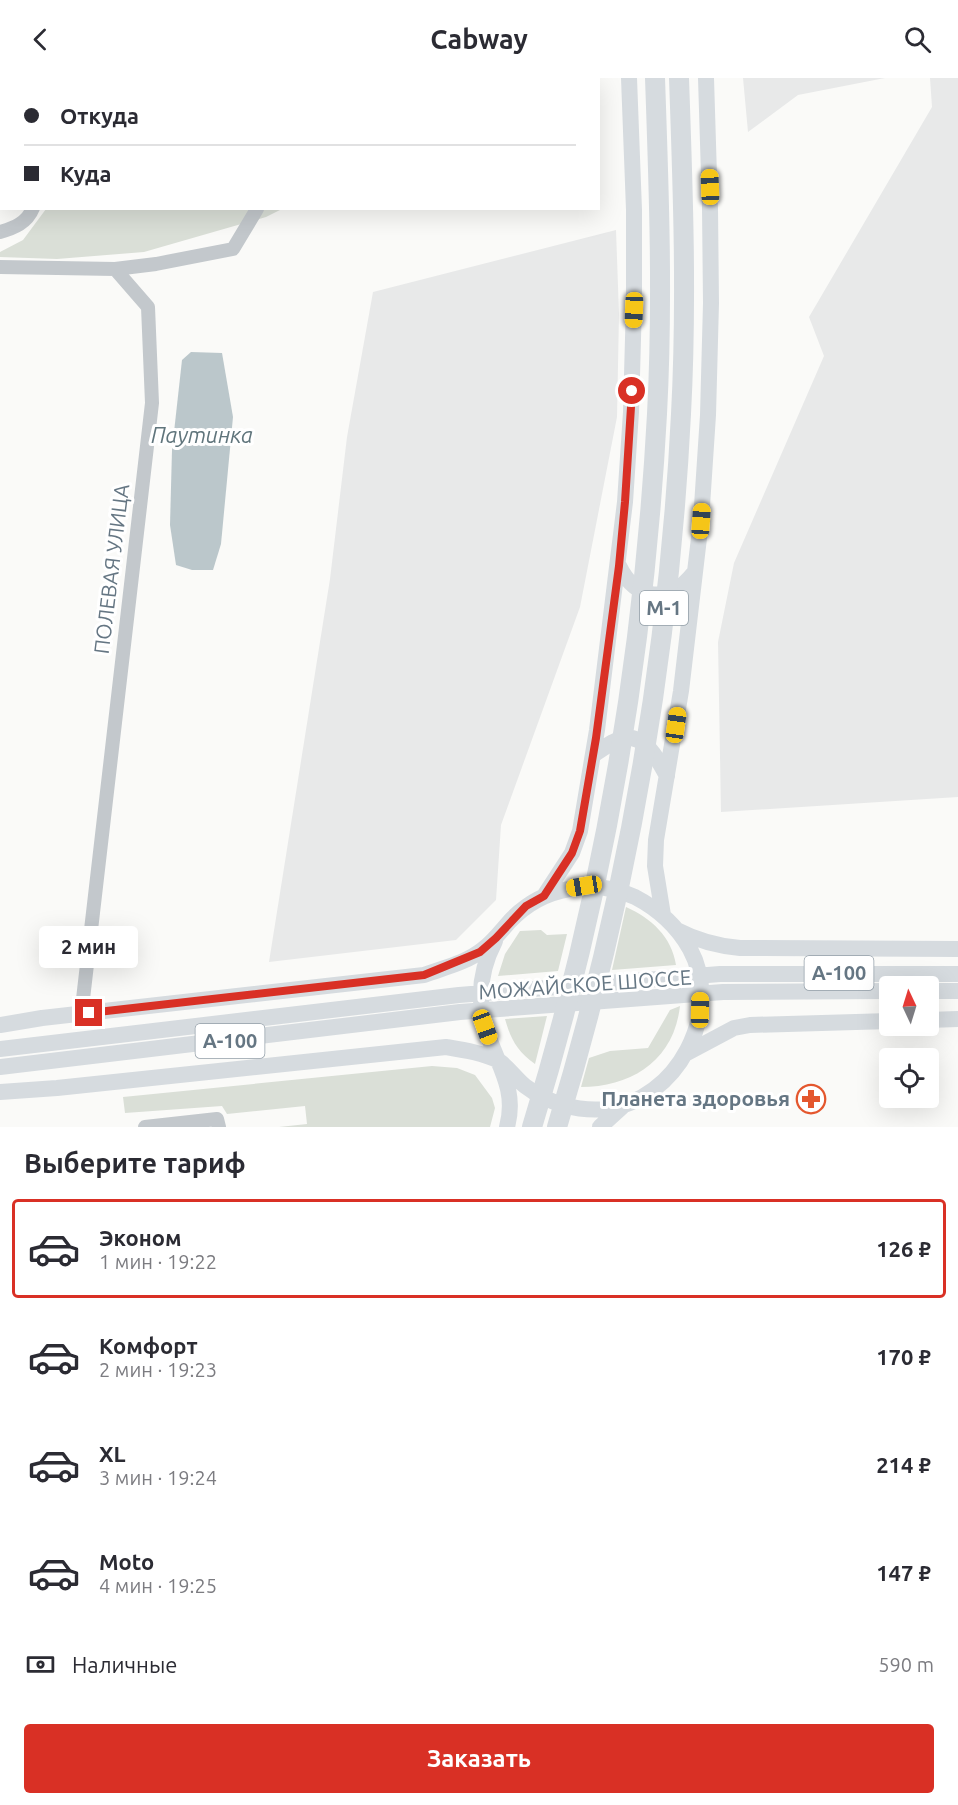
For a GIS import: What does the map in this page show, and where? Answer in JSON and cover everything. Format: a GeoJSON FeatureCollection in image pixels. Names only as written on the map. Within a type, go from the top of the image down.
{"type":"FeatureCollection","features":[{"type":"Feature","properties":{"kind":"highway","name":"М-1"},"geometry":{"type":"LineString","coordinates":[[532,1127],[554,1053],[586,927],[607,831],[622,745],[639,619],[651,515],[661,311],[655,78]]}},
{"type":"Feature","properties":{"kind":"highway","name":"М-1"},"geometry":{"type":"LineString","coordinates":[[557,1127],[578,1059],[610,932],[647,738],[662,622],[674,517],[681,414],[684,209],[679,78]]}},
{"type":"Feature","properties":{"kind":"main road"},"geometry":{"type":"LineString","coordinates":[[544,896],[572,853],[580,831],[619,566],[631,412],[634,291],[634,210],[629,78]]}},
{"type":"Feature","properties":{"kind":"main road"},"geometry":{"type":"LineString","coordinates":[[663,915],[654,863],[656,840],[681,691],[701,521],[705,455],[711,303],[711,208],[705,78]]}},
{"type":"Feature","properties":{"kind":"main road"},"geometry":{"type":"LineString","coordinates":[[619,566],[630,583],[646,594],[660,595],[673,592],[685,585],[693,574]]}},
{"type":"Feature","properties":{"kind":"main road"},"geometry":{"type":"LineString","coordinates":[[593,755],[618,740],[632,739],[642,742],[655,753],[667,776]]}},
{"type":"Feature","properties":{"kind":"main road"},"geometry":{"type":"LineString","coordinates":[[0,1025],[42,1018],[424,975],[480,952],[526,906],[544,896],[575,888],[605,887],[643,902],[663,915],[677,930],[690,950],[701,987],[700,1010],[687,1053],[674,1071],[660,1086],[643,1097],[624,1105],[593,1110],[555,1102],[526,1087],[501,1062],[468,1050],[446,1047],[0,1092]]}},
{"type":"Feature","properties":{"kind":"main road"},"geometry":{"type":"LineString","coordinates":[[677,930],[689,937],[717,946],[740,948],[958,949]]}},
{"type":"Feature","properties":{"kind":"main road"},"geometry":{"type":"LineString","coordinates":[[496,938],[487,957],[481,982],[482,1014],[485,1027],[501,1062],[511,1102],[507,1127]]}},
{"type":"Feature","properties":{"kind":"main road","name":"МОЖАЙСКОЕ ШОССЕ"},"geometry":{"type":"LineString","coordinates":[[0,1049],[459,994],[720,974],[958,974]]}},
{"type":"Feature","properties":{"kind":"main road","name":"МОЖАЙСКОЕ ШОССЕ"},"geometry":{"type":"LineString","coordinates":[[0,1067],[460,1012],[723,992],[879,990]]}},
{"type":"Feature","properties":{"kind":"main road"},"geometry":{"type":"LineString","coordinates":[[939,991],[958,991]]}},
{"type":"Feature","properties":{"kind":"main road"},"geometry":{"type":"LineString","coordinates":[[939,1020],[958,1019]]}},
{"type":"Feature","properties":{"kind":"main road"},"geometry":{"type":"LineString","coordinates":[[687,1053],[726,1031],[750,1024],[879,1021]]}},
{"type":"Feature","properties":{"kind":"main road"},"geometry":{"type":"LineString","coordinates":[[600,1127],[624,1105]]}},
{"type":"Feature","properties":{"kind":"street"},"geometry":{"type":"LineString","coordinates":[[0,232],[17,227],[32,210]]}},
{"type":"Feature","properties":{"kind":"street"},"geometry":{"type":"LineString","coordinates":[[0,267],[115,269],[156,264],[233,249],[256,210]]}},
{"type":"Feature","properties":{"kind":"street","name":"ПОЛЕВАЯ УЛИЦА"},"geometry":{"type":"LineString","coordinates":[[83,999],[152,403],[148,306],[115,269]]}},
{"type":"Feature","properties":{"kind":"street"},"geometry":{"type":"LineString","coordinates":[[145,1127],[217,1119],[219,1127]]}},
{"type":"Feature","properties":{"kind":"shaded area"},"geometry":{"type":"Polygon","coordinates":[[[743,78],[885,78],[798,95],[748,132],[743,78]]]}},
{"type":"Feature","properties":{"kind":"shaded area"},"geometry":{"type":"Polygon","coordinates":[[[930,78],[958,78],[958,797],[721,812],[718,642],[734,563],[824,356],[809,317],[932,107],[930,78]]]}},
{"type":"Feature","properties":{"kind":"shaded area"},"geometry":{"type":"Polygon","coordinates":[[[45,210],[280,210],[266,217],[144,252],[57,259],[0,257],[0,252],[23,240],[45,210]]]}},
{"type":"Feature","properties":{"kind":"shaded area"},"geometry":{"type":"Polygon","coordinates":[[[616,230],[619,314],[617,417],[580,607],[501,825],[496,900],[456,940],[269,962],[330,579],[347,437],[373,292],[616,230]]]}},
{"type":"Feature","properties":{"kind":"shaded area"},"geometry":{"type":"Polygon","coordinates":[[[626,907],[644,917],[659,930],[670,946],[676,965],[612,970],[626,907]]]}},
{"type":"Feature","properties":{"kind":"shaded area"},"geometry":{"type":"Polygon","coordinates":[[[541,930],[547,935],[567,934],[558,971],[498,976],[505,954],[520,931],[541,930]]]}},
{"type":"Feature","properties":{"kind":"shaded area"},"geometry":{"type":"Polygon","coordinates":[[[680,1006],[676,1025],[669,1041],[647,1067],[617,1082],[581,1087],[589,1058],[610,1051],[648,1048],[670,1010],[680,1006]]]}},
{"type":"Feature","properties":{"kind":"shaded area"},"geometry":{"type":"Polygon","coordinates":[[[547,1016],[535,1064],[516,1044],[505,1019],[547,1016]]]}},
{"type":"Feature","properties":{"kind":"shaded area"},"geometry":{"type":"Polygon","coordinates":[[[432,1066],[457,1068],[475,1075],[492,1098],[495,1108],[490,1127],[279,1127],[307,1124],[305,1106],[227,1114],[222,1106],[125,1113],[123,1097],[432,1066]]]}},
{"type":"Feature","properties":{"kind":"water","name":"Паутинка"},"geometry":{"type":"Polygon","coordinates":[[[191,352],[222,353],[233,417],[221,544],[213,570],[192,570],[176,565],[170,525],[172,450],[182,360],[191,352]]]}},
{"type":"Feature","properties":{"kind":"place","name":"Планета здоровья"},"geometry":{"type":"Point","coordinates":[811,1099]}},
{"type":"Feature","properties":{"kind":"route"},"geometry":{"type":"LineString","coordinates":[[89,1013],[424,975],[480,952],[526,906],[544,896],[572,853],[580,831],[596,738],[619,566],[632,391]]}}]}
